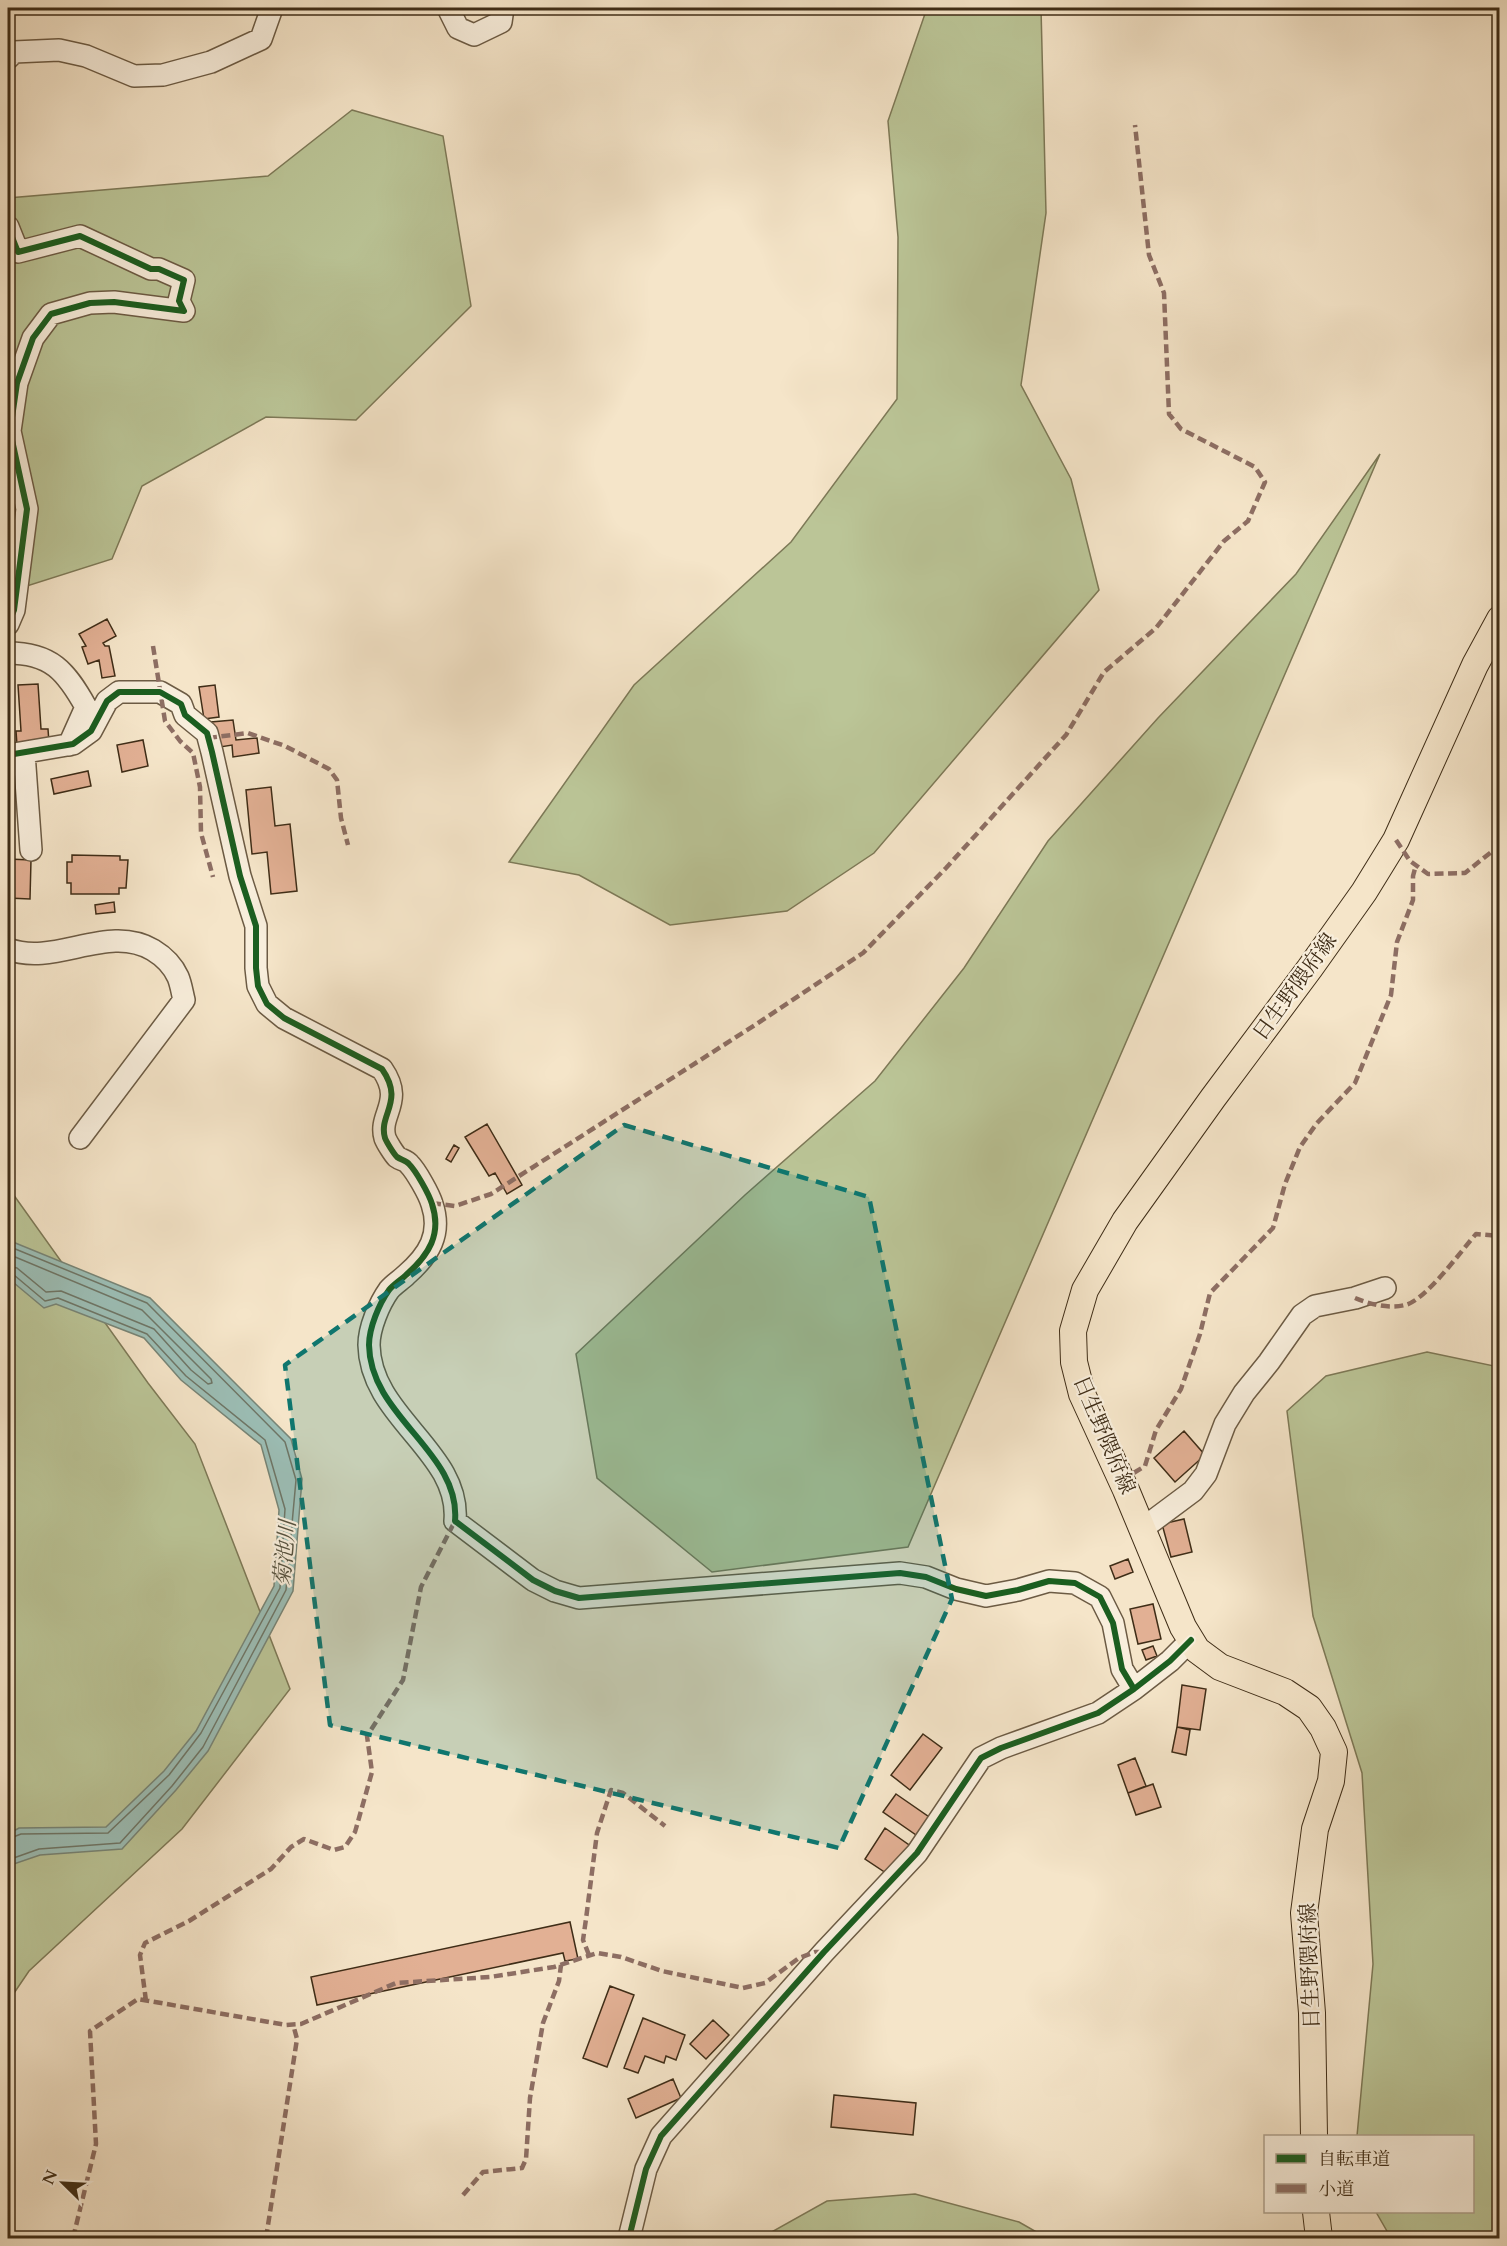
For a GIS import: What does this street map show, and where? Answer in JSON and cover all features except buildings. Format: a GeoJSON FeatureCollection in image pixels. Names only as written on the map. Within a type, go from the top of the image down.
{"type":"FeatureCollection","features":[{"type":"Feature","properties":{"kind":"main road","name":"日生野隈府線"},"geometry":{"type":"LineString","coordinates":[[1314,2135],[1312,2013],[1304,1913],[1315,1829],[1331,1781],[1334,1752],[1323,1728],[1309,1708],[1285,1692],[1220,1667],[1197,1650],[1183,1627],[1082,1394],[1074,1362],[1073,1331],[1085,1290],[1125,1221],[1364,891],[1396,840],[1475,665],[1500,619]]}},
{"type":"Feature","properties":{"kind":"main road"},"geometry":{"type":"LineString","coordinates":[[1316,2213],[1319,2238]]}},
{"type":"Feature","properties":{"kind":"street"},"geometry":{"type":"LineString","coordinates":[[8,58],[14,52],[59,50],[86,56],[135,76],[163,75],[211,62],[261,39],[272,8]]}},
{"type":"Feature","properties":{"kind":"street"},"geometry":{"type":"LineString","coordinates":[[448,8],[458,28],[474,35],[501,22],[503,8]]}},
{"type":"Feature","properties":{"kind":"street"},"geometry":{"type":"LineString","coordinates":[[8,227],[18,252],[80,236],[151,269],[159,269],[184,280],[179,301],[184,311],[114,302],[90,303],[51,314],[33,338],[17,382],[10,431],[27,509],[14,610],[8,624]]}},
{"type":"Feature","properties":{"kind":"street"},"geometry":{"type":"LineString","coordinates":[[8,653],[43,657],[63,673],[75,687],[86,707],[69,745]]}},
{"type":"Feature","properties":{"kind":"street"},"geometry":{"type":"LineString","coordinates":[[31,850],[16,754],[69,745],[91,731],[107,701],[119,692],[160,692],[181,704],[185,715],[207,733],[240,876],[256,926],[258,986],[267,1004],[284,1018],[382,1068],[390,1081],[392,1104],[385,1124],[385,1137],[397,1157],[408,1162],[432,1203],[436,1229],[431,1247],[421,1262],[390,1290],[375,1316],[369,1345],[375,1377],[393,1409],[447,1478],[456,1504],[455,1521],[533,1580],[555,1591],[579,1598],[900,1573],[926,1576],[956,1589],[986,1596],[1049,1581],[1075,1583],[1100,1597],[1113,1623],[1122,1669],[1134,1689]]}},
{"type":"Feature","properties":{"kind":"street"},"geometry":{"type":"LineString","coordinates":[[8,949],[17,952],[48,953],[125,940],[143,944],[162,956],[177,976],[184,1000],[80,1138]]}},
{"type":"Feature","properties":{"kind":"street"},"geometry":{"type":"LineString","coordinates":[[1142,1529],[1193,1491],[1206,1474],[1225,1424],[1244,1393],[1302,1315],[1315,1306],[1355,1298],[1385,1288]]}},
{"type":"Feature","properties":{"kind":"street"},"geometry":{"type":"LineString","coordinates":[[629,2238],[646,2169],[661,2136],[825,1952],[917,1853],[981,1758],[1001,1748],[1098,1713],[1170,1661],[1191,1640]]}},
{"type":"Feature","properties":{"kind":"highlighted area"},"geometry":{"type":"Polygon","coordinates":[[[624,1125],[869,1197],[952,1599],[839,1848],[330,1725],[285,1365],[624,1125]]]}},
{"type":"Feature","properties":{"kind":"green space"},"geometry":{"type":"Polygon","coordinates":[[[927,8],[1041,8],[1046,213],[1021,385],[1071,479],[1099,590],[874,853],[787,911],[670,925],[579,875],[509,862],[634,685],[791,542],[897,399],[898,237],[888,121],[927,8]]]}},
{"type":"Feature","properties":{"kind":"green space"},"geometry":{"type":"Polygon","coordinates":[[[352,110],[443,136],[471,306],[356,420],[266,417],[142,486],[112,559],[8,592],[8,198],[268,176],[352,110]]]}},
{"type":"Feature","properties":{"kind":"green space"},"geometry":{"type":"Polygon","coordinates":[[[1380,454],[908,1547],[712,1572],[597,1478],[576,1354],[745,1195],[875,1081],[964,968],[1048,841],[1158,718],[1296,574],[1380,454]]]}},
{"type":"Feature","properties":{"kind":"green space"},"geometry":{"type":"Polygon","coordinates":[[[8,1187],[148,1383],[195,1444],[290,1689],[182,1829],[29,1971],[8,2002],[8,1187]]]}},
{"type":"Feature","properties":{"kind":"green space"},"geometry":{"type":"Polygon","coordinates":[[[1427,1352],[1499,1367],[1499,2238],[1391,2238],[1377,2213],[1474,2213],[1474,2135],[1357,2135],[1373,1964],[1362,1773],[1313,1616],[1287,1411],[1326,1376],[1427,1352]]]}},
{"type":"Feature","properties":{"kind":"green space"},"geometry":{"type":"Polygon","coordinates":[[[915,2194],[1019,2222],[1047,2238],[761,2238],[827,2201],[915,2194]]]}},
{"type":"Feature","properties":{"kind":"water","name":"菊池川"},"geometry":{"type":"Polygon","coordinates":[[[8,1240],[150,1298],[291,1439],[302,1479],[293,1591],[208,1751],[122,1849],[40,1855],[8,1866],[8,1834],[19,1828],[106,1827],[164,1771],[196,1731],[274,1586],[279,1510],[261,1445],[181,1380],[144,1338],[56,1304],[44,1308],[8,1278],[8,1240]]]}},
{"type":"Feature","properties":{"kind":"marked path"},"geometry":{"type":"LineString","coordinates":[[432,1203],[455,1206],[491,1194],[863,953],[946,868],[1066,735],[1104,672],[1156,628],[1224,541],[1248,521],[1265,482],[1255,467],[1181,429],[1169,414],[1164,293],[1149,255],[1135,125]]}},
{"type":"Feature","properties":{"kind":"marked path"},"geometry":{"type":"LineString","coordinates":[[153,646],[165,721],[180,741],[193,753],[200,787],[201,833],[213,877]]}},
{"type":"Feature","properties":{"kind":"marked path"},"geometry":{"type":"LineString","coordinates":[[208,738],[248,733],[285,746],[329,769],[337,780],[341,818],[348,845]]}},
{"type":"Feature","properties":{"kind":"marked path"},"geometry":{"type":"LineString","coordinates":[[1396,840],[1410,861],[1428,874],[1465,873],[1500,845]]}},
{"type":"Feature","properties":{"kind":"marked path"},"geometry":{"type":"LineString","coordinates":[[1122,1480],[1145,1466],[1156,1430],[1181,1389],[1200,1334],[1210,1293],[1273,1228],[1285,1184],[1300,1147],[1317,1123],[1355,1083],[1391,995],[1397,942],[1413,900],[1413,876],[1416,865]]}},
{"type":"Feature","properties":{"kind":"marked path"},"geometry":{"type":"LineString","coordinates":[[1355,1298],[1379,1305],[1405,1305],[1422,1295],[1476,1234],[1500,1236]]}},
{"type":"Feature","properties":{"kind":"marked path"},"geometry":{"type":"LineString","coordinates":[[146,2001],[140,1955],[145,1943],[189,1921],[271,1869],[291,1847],[304,1839],[334,1850],[345,1847],[355,1832],[372,1772],[367,1736],[403,1680],[421,1587],[455,1521]]}},
{"type":"Feature","properties":{"kind":"marked path"},"geometry":{"type":"LineString","coordinates":[[589,1955],[583,1940],[597,1833],[611,1790],[623,1793],[665,1826]]}},
{"type":"Feature","properties":{"kind":"marked path"},"geometry":{"type":"LineString","coordinates":[[73,2238],[96,2144],[90,2031],[138,1999],[286,2025],[301,2024],[396,1983],[490,1977],[554,1967],[597,1953],[621,1957],[662,1971],[743,1988],[765,1983],[799,1958],[815,1952],[824,1952]]}},
{"type":"Feature","properties":{"kind":"marked path"},"geometry":{"type":"LineString","coordinates":[[463,2195],[483,2172],[522,2168],[526,2159],[530,2098],[543,2023],[559,1981],[561,1965]]}},
{"type":"Feature","properties":{"kind":"marked path"},"geometry":{"type":"LineString","coordinates":[[266,2238],[297,2039],[293,2024]]}},
{"type":"Feature","properties":{"kind":"cycle path"},"geometry":{"type":"LineString","coordinates":[[8,227],[18,252],[80,236],[151,269],[159,269],[184,280],[179,301],[184,311],[114,302],[90,303],[51,314],[33,338],[17,383],[10,431],[27,509],[14,610],[8,624]]}},
{"type":"Feature","properties":{"kind":"cycle path"},"geometry":{"type":"LineString","coordinates":[[8,755],[73,744],[91,731],[107,701],[119,692],[160,692],[181,704],[185,715],[207,733],[240,876],[256,926],[258,986],[267,1004],[284,1018],[382,1069],[391,1090],[390,1107],[384,1129],[385,1138],[397,1157],[408,1163],[415,1172],[432,1204],[435,1225],[427,1252],[385,1296],[373,1324],[369,1345],[373,1370],[384,1393],[431,1454],[444,1475],[453,1497],[455,1521],[533,1580],[555,1591],[579,1598],[900,1573],[926,1577],[956,1589],[986,1596],[1049,1581],[1075,1583],[1100,1597],[1113,1623],[1122,1669],[1134,1689]]}},
{"type":"Feature","properties":{"kind":"cycle path"},"geometry":{"type":"LineString","coordinates":[[629,2238],[646,2169],[661,2136],[824,1952],[917,1853],[981,1758],[1001,1748],[1098,1713],[1170,1661],[1191,1640]]}}]}
